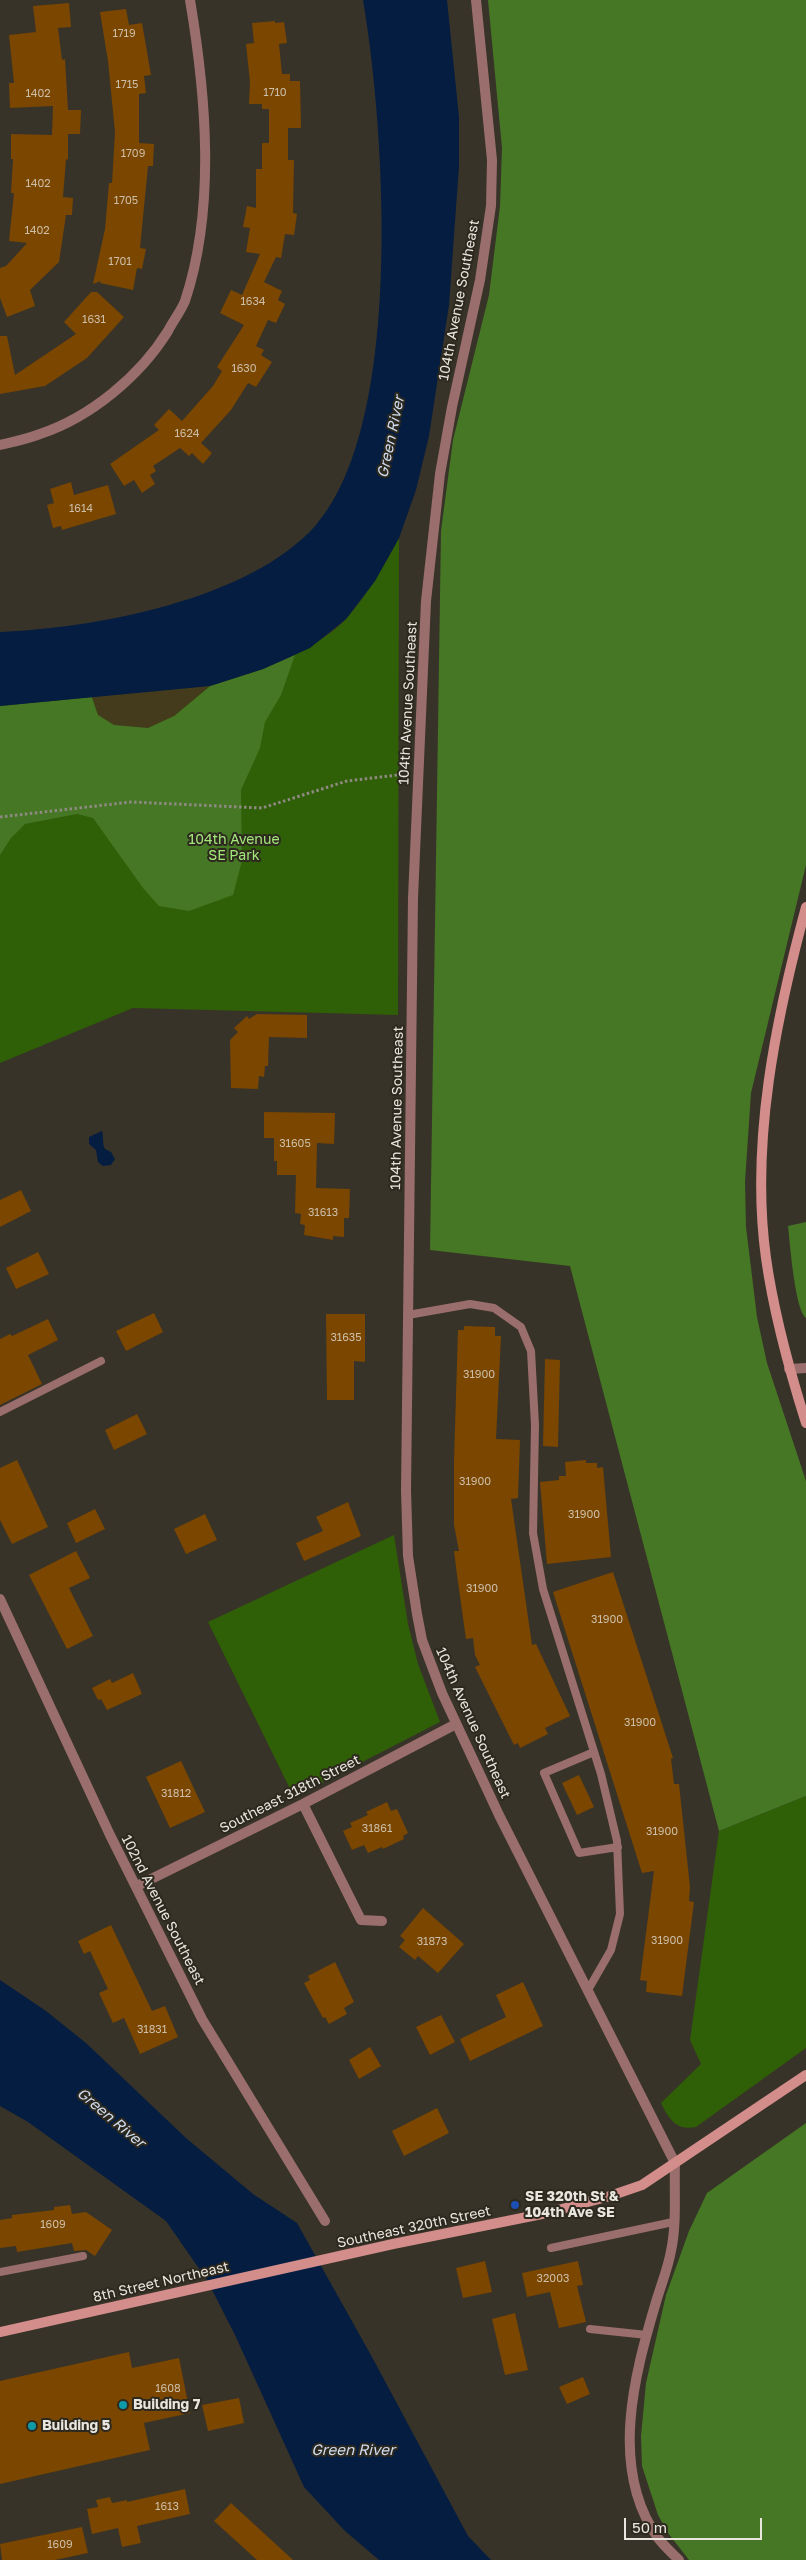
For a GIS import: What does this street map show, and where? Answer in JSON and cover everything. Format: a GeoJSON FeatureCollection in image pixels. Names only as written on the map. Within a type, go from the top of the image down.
{"type":"FeatureCollection","features":[{"type":"Feature","properties":{"kind":"main road"},"geometry":{"type":"LineString","coordinates":[[806,907],[788,974],[775,1037],[767,1097],[762,1216],[766,1258],[789,1369],[806,1423]]}},
{"type":"Feature","properties":{"kind":"main road","name":"Southeast 320th Street"},"geometry":{"type":"LineString","coordinates":[[327,2259],[547,2213],[610,2196],[642,2185],[806,2075]]}},
{"type":"Feature","properties":{"kind":"main road","name":"8th Street Northeast"},"geometry":{"type":"LineString","coordinates":[[0,2332],[327,2259]]}},
{"type":"Feature","properties":{"kind":"street"},"geometry":{"type":"LineString","coordinates":[[0,445],[41,434],[84,414],[153,355],[184,303],[199,243],[204,168],[200,60],[190,0]]}},
{"type":"Feature","properties":{"kind":"street","name":"104th Avenue Southeast"},"geometry":{"type":"LineString","coordinates":[[476,0],[492,160],[491,206],[480,280],[452,407],[430,548],[413,898],[406,1490],[408,1556],[422,1640],[456,1724],[499,1815],[675,2163]]}},
{"type":"Feature","properties":{"kind":"street"},"geometry":{"type":"LineString","coordinates":[[789,1369],[806,1368]]}},
{"type":"Feature","properties":{"kind":"street","name":"102nd Avenue Southeast"},"geometry":{"type":"LineString","coordinates":[[0,1599],[110,1835],[202,2019],[325,2221]]}},
{"type":"Feature","properties":{"kind":"street","name":"Southeast 318th Street"},"geometry":{"type":"LineString","coordinates":[[137,1886],[303,1804],[456,1724]]}},
{"type":"Feature","properties":{"kind":"street"},"geometry":{"type":"LineString","coordinates":[[303,1804],[360,1920],[382,1921]]}},
{"type":"Feature","properties":{"kind":"street"},"geometry":{"type":"LineString","coordinates":[[675,2163],[672,2250],[647,2335],[632,2399],[630,2439],[633,2474],[640,2503],[658,2538],[679,2560]]}},
{"type":"Feature","properties":{"kind":"lane"},"geometry":{"type":"LineString","coordinates":[[408,1315],[470,1304],[494,1308],[521,1327],[531,1351],[535,1426],[533,1533],[543,1590],[594,1752],[618,1847],[620,1914],[611,1950],[588,1990]]}},
{"type":"Feature","properties":{"kind":"lane"},"geometry":{"type":"LineString","coordinates":[[0,1412],[102,1361]]}},
{"type":"Feature","properties":{"kind":"lane"},"geometry":{"type":"LineString","coordinates":[[594,1752],[544,1773],[579,1853],[618,1847]]}},
{"type":"Feature","properties":{"kind":"lane"},"geometry":{"type":"LineString","coordinates":[[552,2248],[673,2222]]}},
{"type":"Feature","properties":{"kind":"lane"},"geometry":{"type":"LineString","coordinates":[[0,2272],[83,2256]]}},
{"type":"Feature","properties":{"kind":"lane"},"geometry":{"type":"LineString","coordinates":[[590,2329],[647,2335]]}},
{"type":"Feature","properties":{"kind":"path"},"geometry":{"type":"LineString","coordinates":[[0,817],[131,802],[262,808],[347,780],[419,773]]}},
{"type":"Feature","properties":{"kind":"green space"},"geometry":{"type":"Polygon","coordinates":[[[488,0],[806,0],[806,865],[751,1093],[745,1182],[746,1227],[757,1317],[767,1363],[806,1481],[806,1796],[719,1831],[570,1266],[430,1250],[441,531],[453,440],[489,295],[500,206],[502,148],[488,0]]]}},
{"type":"Feature","properties":{"kind":"green space","name":"104th Avenue SE Park"},"geometry":{"type":"Polygon","coordinates":[[[399,538],[398,1015],[133,1008],[0,1063],[0,706],[131,695],[209,686],[243,677],[283,661],[320,640],[347,618],[375,580],[399,538]]]}},
{"type":"Feature","properties":{"kind":"green space"},"geometry":{"type":"Polygon","coordinates":[[[295,655],[281,695],[265,722],[260,748],[241,790],[242,861],[233,895],[189,911],[159,906],[143,888],[93,818],[77,814],[25,824],[11,838],[0,855],[0,706],[92,697],[98,715],[174,716],[210,686],[263,669],[295,655]]]}},
{"type":"Feature","properties":{"kind":"green space"},"geometry":{"type":"Polygon","coordinates":[[[806,1222],[806,1318],[802,1312],[796,1290],[788,1226],[806,1222]]]}},
{"type":"Feature","properties":{"kind":"green space"},"geometry":{"type":"Polygon","coordinates":[[[394,1535],[408,1624],[418,1664],[440,1722],[294,1797],[208,1622],[394,1535]]]}},
{"type":"Feature","properties":{"kind":"green space"},"geometry":{"type":"Polygon","coordinates":[[[806,1796],[806,2048],[696,2127],[683,2127],[670,2119],[661,2103],[701,2064],[690,2040],[719,1831],[806,1796]]]}},
{"type":"Feature","properties":{"kind":"green space"},"geometry":{"type":"Polygon","coordinates":[[[806,2123],[806,2560],[689,2560],[668,2533],[658,2515],[642,2466],[641,2436],[646,2383],[666,2295],[689,2231],[707,2193],[806,2123]]]}},
{"type":"Feature","properties":{"kind":"sand"},"geometry":{"type":"Polygon","coordinates":[[[210,686],[174,716],[148,728],[114,725],[98,715],[92,697],[210,686]]]}},
{"type":"Feature","properties":{"kind":"water"},"geometry":{"type":"Polygon","coordinates":[[[363,0],[447,0],[459,117],[459,166],[449,305],[429,436],[416,490],[399,538],[375,581],[346,619],[310,648],[263,669],[210,686],[0,706],[0,632],[80,624],[124,616],[169,605],[212,591],[252,573],[287,551],[316,525],[344,478],[364,418],[376,348],[381,273],[381,196],[377,122],[371,55],[363,0]]]}},
{"type":"Feature","properties":{"kind":"water"},"geometry":{"type":"Polygon","coordinates":[[[102,1131],[104,1147],[111,1152],[115,1159],[111,1165],[103,1166],[98,1162],[96,1150],[89,1144],[89,1137],[102,1131]]]}},
{"type":"Feature","properties":{"kind":"water","name":"Green River"},"geometry":{"type":"Polygon","coordinates":[[[0,1980],[46,2011],[86,2043],[186,2138],[253,2194],[297,2223],[372,2357],[468,2536],[491,2560],[379,2560],[345,2531],[304,2487],[235,2335],[207,2280],[166,2221],[28,2122],[0,2106],[0,1980]]]}},
{"type":"Feature","properties":{"kind":"building"},"geometry":{"type":"Polygon","coordinates":[[[69,3],[71,27],[58,28],[62,60],[65,59],[68,110],[81,110],[80,134],[68,134],[68,160],[66,159],[63,197],[73,198],[72,215],[66,215],[59,262],[30,290],[35,306],[7,317],[0,298],[0,268],[6,266],[27,243],[9,241],[14,193],[11,193],[13,159],[11,159],[11,134],[52,135],[53,106],[10,108],[9,83],[14,83],[9,35],[36,32],[33,6],[69,3]]]}},
{"type":"Feature","properties":{"kind":"building"},"geometry":{"type":"Polygon","coordinates":[[[126,9],[129,25],[142,23],[151,75],[144,76],[146,93],[139,94],[139,143],[154,144],[153,166],[148,166],[140,248],[146,249],[142,269],[137,268],[133,290],[100,283],[101,281],[93,284],[105,229],[109,183],[112,183],[115,132],[108,61],[100,12],[126,9]]]}},
{"type":"Feature","properties":{"kind":"building"},"geometry":{"type":"Polygon","coordinates":[[[275,21],[275,23],[284,22],[287,43],[279,44],[282,74],[290,74],[290,81],[300,81],[301,128],[288,128],[288,160],[294,160],[293,213],[297,214],[294,235],[285,234],[281,258],[276,257],[264,282],[282,291],[278,300],[285,304],[276,323],[268,320],[256,346],[264,350],[261,355],[272,362],[256,387],[248,383],[231,410],[201,443],[212,453],[203,464],[192,453],[189,456],[180,448],[153,466],[156,471],[150,475],[155,484],[142,493],[134,480],[124,486],[110,464],[159,430],[154,425],[169,409],[182,421],[213,386],[222,371],[217,367],[244,325],[220,313],[231,290],[242,295],[260,254],[246,252],[250,228],[243,227],[247,206],[256,208],[256,169],[262,169],[262,143],[269,143],[269,109],[262,109],[262,104],[249,104],[250,82],[246,44],[254,43],[252,23],[275,21]]]}},
{"type":"Feature","properties":{"kind":"building"},"geometry":{"type":"Polygon","coordinates":[[[91,292],[97,292],[124,317],[87,358],[45,386],[0,394],[0,336],[7,336],[15,375],[76,334],[64,322],[91,292]]]}},
{"type":"Feature","properties":{"kind":"building"},"geometry":{"type":"Polygon","coordinates":[[[71,482],[74,495],[108,485],[116,514],[62,530],[61,526],[53,528],[47,505],[54,503],[50,489],[71,482]]]}},
{"type":"Feature","properties":{"kind":"building"},"geometry":{"type":"Polygon","coordinates":[[[257,1014],[307,1015],[307,1038],[269,1037],[268,1066],[265,1066],[264,1077],[259,1076],[258,1089],[231,1088],[230,1040],[238,1032],[234,1028],[247,1016],[249,1019],[257,1014]]]}},
{"type":"Feature","properties":{"kind":"building"},"geometry":{"type":"Polygon","coordinates":[[[264,1112],[335,1113],[334,1144],[317,1143],[316,1188],[350,1189],[349,1218],[344,1218],[344,1237],[333,1236],[333,1240],[304,1235],[305,1225],[300,1224],[301,1214],[295,1213],[296,1175],[277,1175],[277,1161],[274,1161],[274,1138],[264,1138],[264,1112]]]}},
{"type":"Feature","properties":{"kind":"building"},"geometry":{"type":"Polygon","coordinates":[[[21,1190],[31,1211],[0,1227],[0,1200],[21,1190]]]}},
{"type":"Feature","properties":{"kind":"building"},"geometry":{"type":"Polygon","coordinates":[[[38,1252],[49,1274],[16,1289],[6,1268],[38,1252]]]}},
{"type":"Feature","properties":{"kind":"building"},"geometry":{"type":"Polygon","coordinates":[[[154,1313],[163,1332],[126,1351],[116,1331],[154,1313]]]}},
{"type":"Feature","properties":{"kind":"building"},"geometry":{"type":"Polygon","coordinates":[[[326,1314],[365,1314],[365,1362],[354,1361],[354,1400],[327,1400],[326,1314]]]}},
{"type":"Feature","properties":{"kind":"building"},"geometry":{"type":"Polygon","coordinates":[[[48,1319],[58,1340],[28,1355],[42,1384],[0,1405],[0,1339],[10,1334],[12,1336],[48,1319]]]}},
{"type":"Feature","properties":{"kind":"building"},"geometry":{"type":"Polygon","coordinates":[[[464,1326],[495,1327],[495,1336],[501,1336],[496,1439],[520,1440],[518,1498],[511,1499],[532,1645],[536,1644],[570,1716],[545,1728],[548,1734],[520,1748],[518,1743],[514,1745],[475,1667],[480,1665],[475,1655],[473,1638],[466,1639],[457,1575],[454,1551],[459,1551],[454,1525],[454,1461],[458,1330],[464,1330],[464,1326]]]}},
{"type":"Feature","properties":{"kind":"building"},"geometry":{"type":"Polygon","coordinates":[[[545,1359],[560,1360],[558,1447],[543,1446],[545,1359]]]}},
{"type":"Feature","properties":{"kind":"building"},"geometry":{"type":"Polygon","coordinates":[[[137,1414],[147,1434],[114,1450],[105,1430],[137,1414]]]}},
{"type":"Feature","properties":{"kind":"building"},"geometry":{"type":"Polygon","coordinates":[[[17,1460],[48,1527],[12,1544],[0,1520],[0,1468],[17,1460]]]}},
{"type":"Feature","properties":{"kind":"building"},"geometry":{"type":"Polygon","coordinates":[[[586,1460],[586,1463],[597,1463],[597,1468],[603,1467],[611,1557],[547,1564],[540,1482],[559,1480],[559,1476],[566,1476],[565,1462],[586,1460]]]}},
{"type":"Feature","properties":{"kind":"building"},"geometry":{"type":"Polygon","coordinates":[[[348,1502],[361,1536],[304,1561],[296,1543],[323,1531],[316,1517],[348,1502]]]}},
{"type":"Feature","properties":{"kind":"building"},"geometry":{"type":"Polygon","coordinates":[[[95,1509],[105,1529],[76,1543],[67,1523],[95,1509]]]}},
{"type":"Feature","properties":{"kind":"building"},"geometry":{"type":"Polygon","coordinates":[[[205,1514],[217,1540],[186,1554],[174,1529],[205,1514]]]}},
{"type":"Feature","properties":{"kind":"building"},"geometry":{"type":"Polygon","coordinates":[[[76,1551],[90,1578],[69,1588],[93,1636],[67,1649],[29,1575],[76,1551]]]}},
{"type":"Feature","properties":{"kind":"building"},"geometry":{"type":"Polygon","coordinates":[[[613,1572],[673,1758],[671,1759],[674,1784],[679,1784],[690,1887],[689,1901],[694,1902],[682,1996],[646,1992],[647,1981],[640,1980],[654,1871],[642,1873],[553,1592],[613,1572]]]}},
{"type":"Feature","properties":{"kind":"building"},"geometry":{"type":"Polygon","coordinates":[[[133,1673],[142,1694],[107,1710],[101,1699],[98,1700],[92,1688],[110,1679],[112,1683],[133,1673]]]}},
{"type":"Feature","properties":{"kind":"building"},"geometry":{"type":"Polygon","coordinates":[[[181,1761],[205,1812],[170,1828],[146,1777],[181,1761]]]}},
{"type":"Feature","properties":{"kind":"building"},"geometry":{"type":"Polygon","coordinates":[[[579,1775],[594,1807],[577,1815],[562,1783],[579,1775]]]}},
{"type":"Feature","properties":{"kind":"building"},"geometry":{"type":"Polygon","coordinates":[[[387,1802],[391,1811],[397,1809],[408,1833],[403,1836],[404,1839],[383,1849],[382,1847],[368,1853],[364,1845],[352,1850],[343,1831],[352,1827],[350,1823],[368,1815],[366,1812],[387,1802]]]}},
{"type":"Feature","properties":{"kind":"building"},"geometry":{"type":"Polygon","coordinates":[[[423,1908],[464,1944],[438,1973],[418,1956],[415,1960],[399,1947],[405,1940],[400,1936],[423,1908]]]}},
{"type":"Feature","properties":{"kind":"building"},"geometry":{"type":"Polygon","coordinates":[[[111,1925],[152,2011],[165,2006],[178,2037],[140,2054],[124,2018],[113,2023],[99,1993],[108,1989],[90,1951],[84,1954],[78,1941],[111,1925]]]}},
{"type":"Feature","properties":{"kind":"building"},"geometry":{"type":"Polygon","coordinates":[[[335,1962],[354,2002],[344,2008],[347,2014],[329,2024],[325,2017],[323,2018],[304,1983],[310,1980],[308,1976],[335,1962]]]}},
{"type":"Feature","properties":{"kind":"building"},"geometry":{"type":"Polygon","coordinates":[[[523,1982],[543,2026],[470,2061],[460,2039],[506,2017],[496,1995],[523,1982]]]}},
{"type":"Feature","properties":{"kind":"building"},"geometry":{"type":"Polygon","coordinates":[[[441,2015],[455,2042],[430,2055],[416,2027],[441,2015]]]}},
{"type":"Feature","properties":{"kind":"building"},"geometry":{"type":"Polygon","coordinates":[[[370,2047],[381,2066],[359,2079],[349,2060],[370,2047]]]}},
{"type":"Feature","properties":{"kind":"building"},"geometry":{"type":"Polygon","coordinates":[[[437,2108],[449,2133],[404,2156],[392,2131],[437,2108]]]}},
{"type":"Feature","properties":{"kind":"building"},"geometry":{"type":"Polygon","coordinates":[[[70,2205],[72,2214],[86,2212],[112,2230],[95,2256],[86,2250],[74,2251],[72,2243],[17,2252],[16,2246],[0,2248],[0,2220],[12,2218],[12,2215],[54,2210],[54,2207],[70,2205]]]}},
{"type":"Feature","properties":{"kind":"building"},"geometry":{"type":"Polygon","coordinates":[[[485,2261],[492,2292],[463,2298],[456,2268],[485,2261]]]}},
{"type":"Feature","properties":{"kind":"building"},"geometry":{"type":"Polygon","coordinates":[[[578,2261],[583,2285],[577,2286],[586,2322],[559,2328],[550,2292],[527,2297],[522,2273],[578,2261]]]}},
{"type":"Feature","properties":{"kind":"building"},"geometry":{"type":"Polygon","coordinates":[[[515,2313],[528,2370],[505,2375],[492,2319],[515,2313]]]}},
{"type":"Feature","properties":{"kind":"building"},"geometry":{"type":"Polygon","coordinates":[[[129,2352],[132,2368],[179,2358],[190,2413],[144,2423],[150,2450],[0,2484],[0,2381],[129,2352]]]}},
{"type":"Feature","properties":{"kind":"building"},"geometry":{"type":"Polygon","coordinates":[[[583,2377],[590,2394],[567,2404],[559,2387],[583,2377]]]}},
{"type":"Feature","properties":{"kind":"building"},"geometry":{"type":"Polygon","coordinates":[[[239,2398],[244,2423],[208,2431],[202,2405],[239,2398]]]}},
{"type":"Feature","properties":{"kind":"building"},"geometry":{"type":"Polygon","coordinates":[[[185,2489],[190,2514],[137,2526],[141,2543],[122,2547],[118,2528],[92,2534],[87,2509],[98,2507],[96,2500],[110,2497],[112,2503],[127,2500],[127,2502],[185,2489]]]}},
{"type":"Feature","properties":{"kind":"building"},"geometry":{"type":"Polygon","coordinates":[[[231,2503],[293,2560],[257,2560],[214,2521],[231,2503]]]}},
{"type":"Feature","properties":{"kind":"building"},"geometry":{"type":"Polygon","coordinates":[[[82,2527],[88,2553],[55,2560],[2,2560],[0,2544],[82,2527]]]}},
{"type":"Feature","properties":{"kind":"place","name":"SE 320th St & 104th Ave SE"},"geometry":{"type":"Point","coordinates":[515,2205]}},
{"type":"Feature","properties":{"kind":"place","name":"Building 7"},"geometry":{"type":"Point","coordinates":[123,2405]}},
{"type":"Feature","properties":{"kind":"place","name":"Building 5"},"geometry":{"type":"Point","coordinates":[32,2426]}}]}
